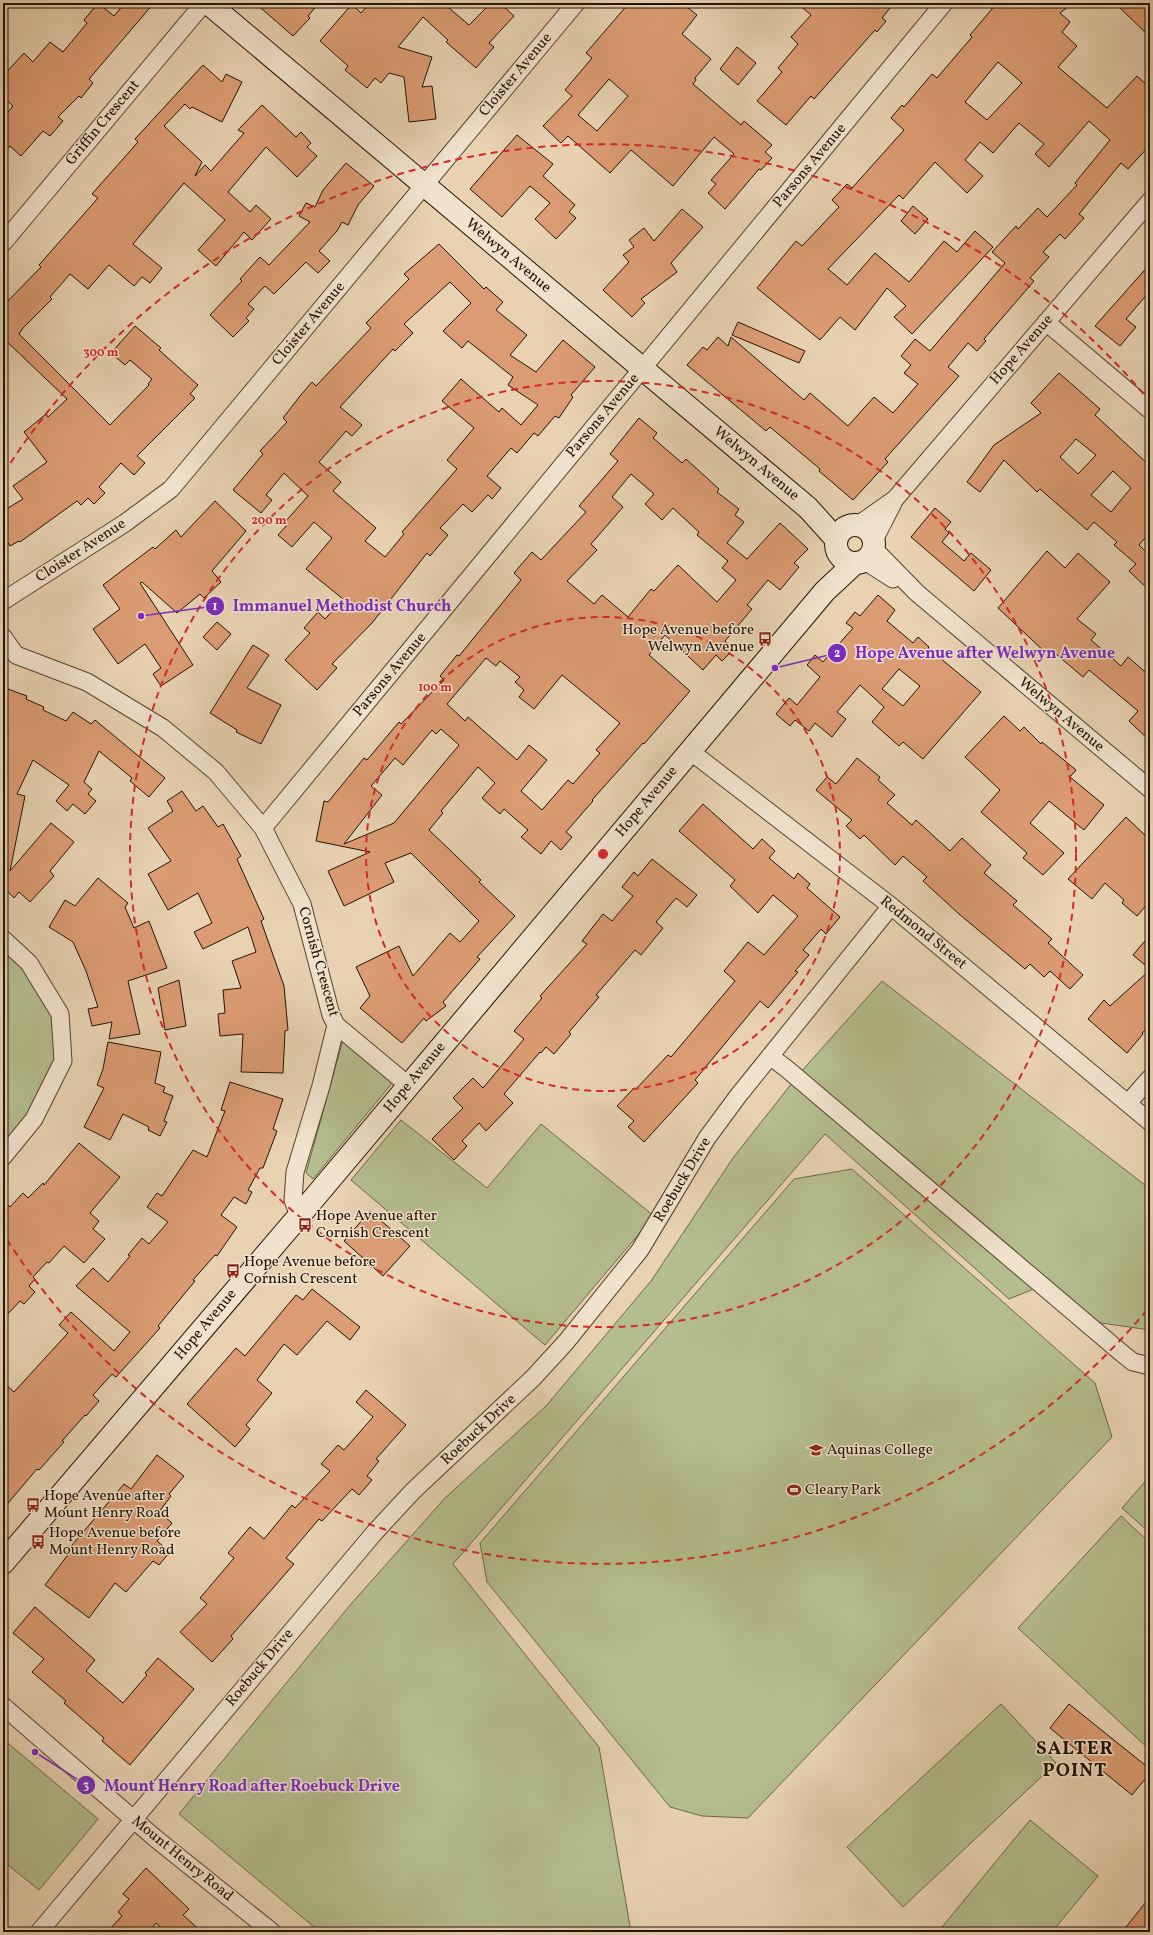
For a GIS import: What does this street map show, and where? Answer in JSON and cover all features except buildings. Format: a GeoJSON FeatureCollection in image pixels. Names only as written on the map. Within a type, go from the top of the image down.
{"type":"FeatureCollection","features":[{"type":"Feature","properties":{"kind":"street","name":"Griffin Crescent"},"geometry":{"type":"LineString","coordinates":[[3,243],[204,3]]}},
{"type":"Feature","properties":{"kind":"street","name":"Welwyn Avenue"},"geometry":{"type":"LineString","coordinates":[[208,3],[808,508],[917,594],[1150,789]]}},
{"type":"Feature","properties":{"kind":"street","name":"Cloister Avenue"},"geometry":{"type":"LineString","coordinates":[[3,601],[125,523],[171,488],[576,3]]}},
{"type":"Feature","properties":{"kind":"street","name":"Parsons Avenue"},"geometry":{"type":"LineString","coordinates":[[263,828],[944,3]]}},
{"type":"Feature","properties":{"kind":"street","name":"Hope Avenue"},"geometry":{"type":"LineString","coordinates":[[3,1563],[299,1216],[825,591],[856,545],[1150,201]]}},
{"type":"Feature","properties":{"kind":"street"},"geometry":{"type":"LineString","coordinates":[[1046,322],[1150,410]]}},
{"type":"Feature","properties":{"kind":"street","name":"Cornish Crescent"},"geometry":{"type":"LineString","coordinates":[[3,637],[16,655],[87,682],[163,728],[216,772],[263,828],[302,904],[331,1015],[336,1025],[408,1086]]}},
{"type":"Feature","properties":{"kind":"street","name":"Redmond Street"},"geometry":{"type":"LineString","coordinates":[[690,751],[891,906],[1150,1122]]}},
{"type":"Feature","properties":{"kind":"street","name":"Roebuck Drive"},"geometry":{"type":"LineString","coordinates":[[39,1932],[375,1532],[413,1491],[528,1383],[566,1342],[640,1250],[707,1138],[738,1096],[891,906]]}},
{"type":"Feature","properties":{"kind":"street"},"geometry":{"type":"LineString","coordinates":[[3,940],[29,963],[60,1014],[64,1061],[34,1119],[3,1157]]}},
{"type":"Feature","properties":{"kind":"street","name":"Cornish Crescent"},"geometry":{"type":"LineString","coordinates":[[299,1216],[293,1200],[295,1172],[321,1086],[336,1025]]}},
{"type":"Feature","properties":{"kind":"street"},"geometry":{"type":"LineString","coordinates":[[770,1056],[1124,1355],[1133,1362],[1150,1366]]}},
{"type":"Feature","properties":{"kind":"street"},"geometry":{"type":"LineString","coordinates":[[1128,1103],[1150,1078]]}},
{"type":"Feature","properties":{"kind":"street","name":"Mount Henry Road"},"geometry":{"type":"LineString","coordinates":[[3,1706],[133,1819],[272,1932]]}},
{"type":"Feature","properties":{"kind":"green space"},"geometry":{"type":"Polygon","coordinates":[[[3,946],[26,966],[56,1016],[59,1060],[30,1117],[11,1139],[3,1132],[3,946]]]}},
{"type":"Feature","properties":{"kind":"green space"},"geometry":{"type":"Polygon","coordinates":[[[882,981],[1150,1189],[1150,1330],[1101,1323],[1041,1286],[1009,1299],[825,1134],[453,1564],[599,1747],[631,1932],[320,1932],[179,1814],[351,1604],[445,1498],[546,1406],[651,1281],[733,1158],[799,1074],[882,981]]]}},
{"type":"Feature","properties":{"kind":"green space"},"geometry":{"type":"Polygon","coordinates":[[[343,1040],[393,1082],[313,1179],[306,1173],[343,1040]]]}},
{"type":"Feature","properties":{"kind":"green space"},"geometry":{"type":"Polygon","coordinates":[[[401,1120],[487,1188],[541,1124],[654,1216],[545,1345],[351,1180],[401,1120]]]}},
{"type":"Feature","properties":{"kind":"green space","name":"Cleary Park"},"geometry":{"type":"Polygon","coordinates":[[[852,1169],[1095,1383],[1112,1437],[748,1818],[702,1816],[670,1807],[487,1582],[480,1543],[794,1179],[852,1169]]]}},
{"type":"Feature","properties":{"kind":"green space"},"geometry":{"type":"Polygon","coordinates":[[[1150,1476],[1150,1533],[1122,1508],[1150,1476]]]}},
{"type":"Feature","properties":{"kind":"green space"},"geometry":{"type":"Polygon","coordinates":[[[1121,1516],[1150,1543],[1150,1750],[1018,1628],[1121,1516]]]}},
{"type":"Feature","properties":{"kind":"green space"},"geometry":{"type":"Polygon","coordinates":[[[1001,1704],[1056,1763],[903,1907],[847,1847],[1001,1704]]]}},
{"type":"Feature","properties":{"kind":"green space"},"geometry":{"type":"Polygon","coordinates":[[[3,1739],[98,1819],[39,1890],[3,1861],[3,1739]]]}},
{"type":"Feature","properties":{"kind":"green space"},"geometry":{"type":"Polygon","coordinates":[[[1030,1820],[1098,1876],[1052,1932],[938,1932],[1030,1820]]]}},
{"type":"Feature","properties":{"kind":"place","name":"Immanuel Methodist Church"},"geometry":{"type":"Point","coordinates":[141,616]}},
{"type":"Feature","properties":{"kind":"place","name":"Hope Avenue before Welwyn Avenue"},"geometry":{"type":"Point","coordinates":[765,639]}},
{"type":"Feature","properties":{"kind":"place","name":"Hope Avenue after Welwyn Avenue"},"geometry":{"type":"Point","coordinates":[775,668]}},
{"type":"Feature","properties":{"kind":"place","name":"Hope Avenue after Cornish Crescent"},"geometry":{"type":"Point","coordinates":[305,1225]}},
{"type":"Feature","properties":{"kind":"place","name":"Hope Avenue before Cornish Crescent"},"geometry":{"type":"Point","coordinates":[233,1271]}},
{"type":"Feature","properties":{"kind":"place","name":"Aquinas College"},"geometry":{"type":"Point","coordinates":[816,1450]}},
{"type":"Feature","properties":{"kind":"place","name":"Cleary Park"},"geometry":{"type":"Point","coordinates":[794,1490]}},
{"type":"Feature","properties":{"kind":"place","name":"Hope Avenue after Mount Henry Road"},"geometry":{"type":"Point","coordinates":[33,1505]}},
{"type":"Feature","properties":{"kind":"place","name":"Hope Avenue before Mount Henry Road"},"geometry":{"type":"Point","coordinates":[38,1542]}},
{"type":"Feature","properties":{"kind":"place","name":"Mount Henry Road after Roebuck Drive"},"geometry":{"type":"Point","coordinates":[35,1752]}},
{"type":"Feature","properties":{"kind":"district","name":"SALTER POINT"},"geometry":{"type":"Point","coordinates":[1075,1760]}}]}
